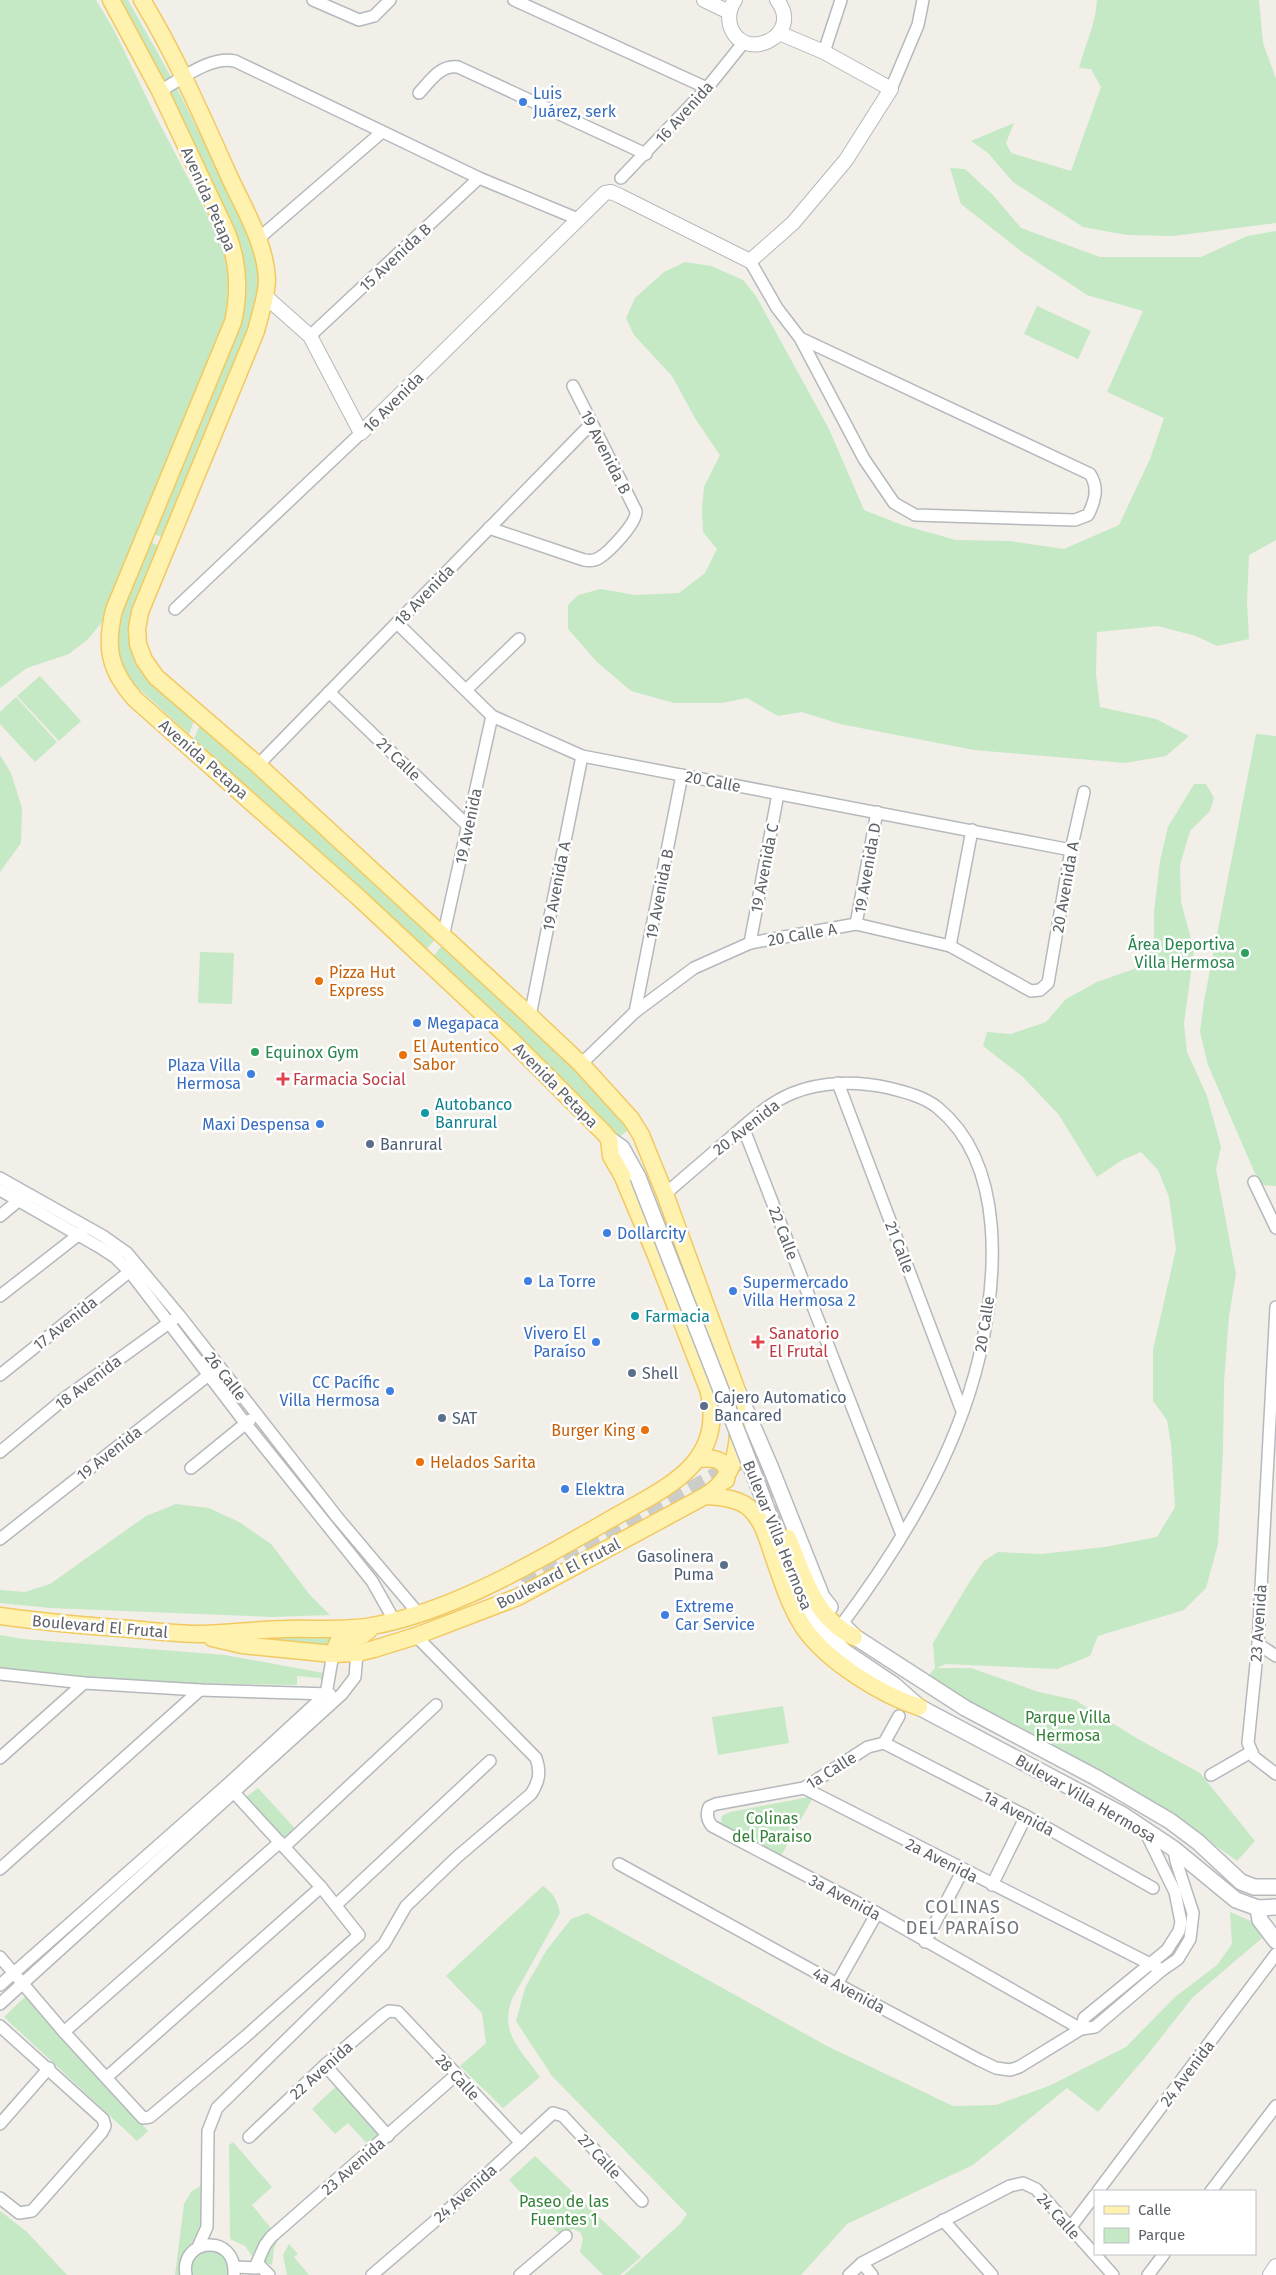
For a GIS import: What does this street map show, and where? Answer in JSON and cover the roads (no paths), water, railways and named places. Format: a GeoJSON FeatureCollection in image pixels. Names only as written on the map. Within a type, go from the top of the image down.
{"type":"FeatureCollection","features":[{"type":"Feature","properties":{"kind":"main road","name":"Avenida Petapa"},"geometry":{"type":"LineString","coordinates":[[111,0],[160,91],[232,245],[238,273],[238,292],[232,322],[114,610],[110,629],[110,657],[122,684],[141,705],[250,799],[424,958],[566,1094],[609,1139],[612,1156],[657,1258],[708,1389],[712,1415]]}},
{"type":"Feature","properties":{"kind":"main road","name":"Avenida Petapa"},"geometry":{"type":"LineString","coordinates":[[142,0],[184,78],[258,239],[265,265],[265,296],[256,331],[138,620],[137,638],[141,653],[156,677],[258,765],[530,1016],[617,1102],[636,1126],[664,1194],[736,1388]]}},
{"type":"Feature","properties":{"kind":"main road"},"geometry":{"type":"LineString","coordinates":[[145,534],[168,544]]}},
{"type":"Feature","properties":{"kind":"main road"},"geometry":{"type":"LineString","coordinates":[[424,958],[443,937]]}},
{"type":"Feature","properties":{"kind":"main road","name":"Bulevar Villa Hermosa"},"geometry":{"type":"LineString","coordinates":[[609,1139],[622,1148],[638,1177],[802,1601],[814,1621],[832,1641],[894,1685],[916,1704],[1057,1779],[1144,1829],[1174,1849],[1236,1900],[1258,1908],[1276,1907]]}},
{"type":"Feature","properties":{"kind":"main road"},"geometry":{"type":"LineString","coordinates":[[726,1480],[737,1447],[738,1412],[736,1388]]}},
{"type":"Feature","properties":{"kind":"main road","name":"Bulevar Villa Hermosa"},"geometry":{"type":"LineString","coordinates":[[736,1388],[770,1466],[822,1597],[854,1637],[965,1708],[1095,1777],[1170,1821],[1198,1842],[1242,1882],[1254,1887],[1276,1886]]}},
{"type":"Feature","properties":{"kind":"main road"},"geometry":{"type":"LineString","coordinates":[[712,1415],[726,1419],[738,1412]]}},
{"type":"Feature","properties":{"kind":"main road","name":"Boulevard El Frutal"},"geometry":{"type":"LineString","coordinates":[[0,1616],[37,1622],[200,1634],[371,1626],[394,1620],[466,1596],[490,1585],[626,1511],[681,1477],[698,1460],[709,1439],[712,1415]]}},
{"type":"Feature","properties":{"kind":"main road"},"geometry":{"type":"LineString","coordinates":[[698,1460],[715,1459],[721,1461],[727,1470],[726,1480]]}},
{"type":"Feature","properties":{"kind":"main road","name":"Boulevard El Frutal"},"geometry":{"type":"LineString","coordinates":[[200,1634],[242,1645],[332,1654],[357,1653],[416,1636],[518,1597],[705,1496],[726,1480]]}},
{"type":"Feature","properties":{"kind":"main road"},"geometry":{"type":"LineString","coordinates":[[705,1496],[735,1501],[746,1505],[753,1512],[763,1528],[791,1604],[803,1626],[817,1644],[866,1680],[903,1702],[916,1704]]}},
{"type":"Feature","properties":{"kind":"main road"},"geometry":{"type":"LineString","coordinates":[[788,1538],[821,1612],[839,1630],[854,1637]]}},
{"type":"Feature","properties":{"kind":"main road"},"geometry":{"type":"LineString","coordinates":[[466,1596],[522,1582]]}},
{"type":"Feature","properties":{"kind":"main road"},"geometry":{"type":"LineString","coordinates":[[332,1654],[338,1642],[366,1634],[371,1626]]}},
{"type":"Feature","properties":{"kind":"main road"},"geometry":{"type":"LineString","coordinates":[[1258,1908],[1260,1920],[1276,1941]]}},
{"type":"Feature","properties":{"kind":"street"},"geometry":{"type":"LineString","coordinates":[[313,0],[359,20],[374,16],[390,0]]}},
{"type":"Feature","properties":{"kind":"street"},"geometry":{"type":"LineString","coordinates":[[514,0],[707,88]]}},
{"type":"Feature","properties":{"kind":"street"},"geometry":{"type":"LineString","coordinates":[[704,0],[732,6],[732,30],[744,42],[753,45],[763,44],[772,40],[779,33],[783,24],[784,14],[777,0]]}},
{"type":"Feature","properties":{"kind":"street"},"geometry":{"type":"LineString","coordinates":[[824,52],[841,0]]}},
{"type":"Feature","properties":{"kind":"street"},"geometry":{"type":"LineString","coordinates":[[800,338],[1090,474],[1096,487],[1092,508],[1088,515],[1075,520],[915,515],[894,503],[864,459],[800,338],[777,308],[750,261],[793,223],[846,160],[891,89],[918,25],[923,0]]}},
{"type":"Feature","properties":{"kind":"street"},"geometry":{"type":"LineString","coordinates":[[779,33],[824,52],[891,89]]}},
{"type":"Feature","properties":{"kind":"street","name":"16 Avenida"},"geometry":{"type":"LineString","coordinates":[[621,178],[707,88],[744,42]]}},
{"type":"Feature","properties":{"kind":"street"},"geometry":{"type":"LineString","coordinates":[[160,91],[212,62],[222,60],[235,62],[479,178],[578,219]]}},
{"type":"Feature","properties":{"kind":"street"},"geometry":{"type":"LineString","coordinates":[[419,93],[441,70],[449,66],[458,67],[646,154]]}},
{"type":"Feature","properties":{"kind":"street"},"geometry":{"type":"LineString","coordinates":[[258,239],[382,132]]}},
{"type":"Feature","properties":{"kind":"street","name":"15 Avenida B"},"geometry":{"type":"LineString","coordinates":[[310,336],[479,178]]}},
{"type":"Feature","properties":{"kind":"street","name":"16 Avenida"},"geometry":{"type":"LineString","coordinates":[[175,609],[361,433],[602,195],[614,193],[750,261]]}},
{"type":"Feature","properties":{"kind":"street"},"geometry":{"type":"LineString","coordinates":[[265,296],[310,336],[361,433]]}},
{"type":"Feature","properties":{"kind":"street","name":"19 Avenida B"},"geometry":{"type":"LineString","coordinates":[[489,528],[592,561],[602,557],[636,518],[636,511],[573,386]]}},
{"type":"Feature","properties":{"kind":"street","name":"18 Avenida"},"geometry":{"type":"LineString","coordinates":[[258,765],[591,424]]}},
{"type":"Feature","properties":{"kind":"street","name":"20 Calle"},"geometry":{"type":"LineString","coordinates":[[397,623],[492,716],[582,756],[1071,850]]}},
{"type":"Feature","properties":{"kind":"street"},"geometry":{"type":"LineString","coordinates":[[466,690],[519,639]]}},
{"type":"Feature","properties":{"kind":"street","name":"21 Calle"},"geometry":{"type":"LineString","coordinates":[[329,692],[468,826]]}},
{"type":"Feature","properties":{"kind":"street","name":"19 Avenida"},"geometry":{"type":"LineString","coordinates":[[443,937],[492,716]]}},
{"type":"Feature","properties":{"kind":"street","name":"19 Avenida A"},"geometry":{"type":"LineString","coordinates":[[530,1016],[582,756]]}},
{"type":"Feature","properties":{"kind":"street","name":"19 Avenida B"},"geometry":{"type":"LineString","coordinates":[[635,1012],[682,776]]}},
{"type":"Feature","properties":{"kind":"street","name":"20 Avenida A"},"geometry":{"type":"LineString","coordinates":[[1048,983],[1071,850],[1084,792]]}},
{"type":"Feature","properties":{"kind":"street","name":"19 Avenida C"},"geometry":{"type":"LineString","coordinates":[[750,943],[778,794]]}},
{"type":"Feature","properties":{"kind":"street","name":"19 Avenida D"},"geometry":{"type":"LineString","coordinates":[[856,924],[877,812]]}},
{"type":"Feature","properties":{"kind":"street"},"geometry":{"type":"LineString","coordinates":[[950,946],[972,830]]}},
{"type":"Feature","properties":{"kind":"street","name":"20 Calle A"},"geometry":{"type":"LineString","coordinates":[[580,1064],[635,1012],[694,968],[750,943],[856,924],[950,946],[1031,991],[1040,990],[1048,983]]}},
{"type":"Feature","properties":{"kind":"street","name":"20 Calle"},"geometry":{"type":"LineString","coordinates":[[838,1083],[882,1086],[906,1092],[937,1107],[956,1127],[970,1148],[980,1169],[991,1221],[992,1264],[979,1358],[962,1411],[935,1480],[871,1585],[842,1624]]}},
{"type":"Feature","properties":{"kind":"street","name":"21 Calle"},"geometry":{"type":"LineString","coordinates":[[838,1083],[962,1411]]}},
{"type":"Feature","properties":{"kind":"street","name":"20 Avenida"},"geometry":{"type":"LineString","coordinates":[[664,1194],[766,1108],[792,1094],[813,1086],[838,1083]]}},
{"type":"Feature","properties":{"kind":"street","name":"22 Calle"},"geometry":{"type":"LineString","coordinates":[[743,1127],[902,1535]]}},
{"type":"Feature","properties":{"kind":"street","name":"26 Calle"},"geometry":{"type":"LineString","coordinates":[[0,1178],[23,1197],[78,1236],[134,1268],[179,1315],[256,1416],[418,1613]]}},
{"type":"Feature","properties":{"kind":"street"},"geometry":{"type":"LineString","coordinates":[[1254,1182],[1276,1228]]}},
{"type":"Feature","properties":{"kind":"street","name":"26 Calle"},"geometry":{"type":"LineString","coordinates":[[0,1190],[23,1197],[88,1228],[117,1245],[134,1268],[168,1323],[372,1581],[394,1620]]}},
{"type":"Feature","properties":{"kind":"street"},"geometry":{"type":"LineString","coordinates":[[0,1216],[23,1197]]}},
{"type":"Feature","properties":{"kind":"street"},"geometry":{"type":"LineString","coordinates":[[0,1296],[88,1228]]}},
{"type":"Feature","properties":{"kind":"street","name":"17 Avenida"},"geometry":{"type":"LineString","coordinates":[[0,1374],[134,1268]]}},
{"type":"Feature","properties":{"kind":"street","name":"23 Avenida"},"geometry":{"type":"LineString","coordinates":[[1252,1754],[1249,1738],[1258,1644],[1276,1307]]}},
{"type":"Feature","properties":{"kind":"street","name":"18 Avenida"},"geometry":{"type":"LineString","coordinates":[[0,1452],[65,1398],[179,1315]]}},
{"type":"Feature","properties":{"kind":"street","name":"19 Avenida"},"geometry":{"type":"LineString","coordinates":[[0,1539],[219,1367]]}},
{"type":"Feature","properties":{"kind":"street"},"geometry":{"type":"LineString","coordinates":[[191,1468],[256,1416]]}},
{"type":"Feature","properties":{"kind":"street"},"geometry":{"type":"LineString","coordinates":[[186,2275],[185,2265],[188,2258],[198,2247],[207,2227],[208,2131],[217,2108],[384,1944],[406,1906],[457,1857],[531,1794],[537,1785],[539,1766],[536,1758],[416,1636]]}},
{"type":"Feature","properties":{"kind":"street"},"geometry":{"type":"LineString","coordinates":[[1258,1644],[1276,1656]]}},
{"type":"Feature","properties":{"kind":"street"},"geometry":{"type":"LineString","coordinates":[[0,1985],[342,1694],[356,1677],[357,1653]]}},
{"type":"Feature","properties":{"kind":"street"},"geometry":{"type":"LineString","coordinates":[[0,2004],[231,1789],[326,1694],[332,1654]]}},
{"type":"Feature","properties":{"kind":"street"},"geometry":{"type":"LineString","coordinates":[[0,1674],[200,1690],[342,1694]]}},
{"type":"Feature","properties":{"kind":"street"},"geometry":{"type":"LineString","coordinates":[[0,1758],[84,1682]]}},
{"type":"Feature","properties":{"kind":"street"},"geometry":{"type":"LineString","coordinates":[[0,1869],[200,1690]]}},
{"type":"Feature","properties":{"kind":"street"},"geometry":{"type":"LineString","coordinates":[[64,2032],[282,1845],[436,1705]]}},
{"type":"Feature","properties":{"kind":"street"},"geometry":{"type":"LineString","coordinates":[[884,1743],[899,1716]]}},
{"type":"Feature","properties":{"kind":"street","name":"1a Calle"},"geometry":{"type":"LineString","coordinates":[[712,1826],[707,1816],[709,1807],[737,1799],[804,1788],[868,1747],[884,1743]]}},
{"type":"Feature","properties":{"kind":"street","name":"1a Avenida"},"geometry":{"type":"LineString","coordinates":[[884,1743],[1026,1816],[1153,1888]]}},
{"type":"Feature","properties":{"kind":"street"},"geometry":{"type":"LineString","coordinates":[[1211,1775],[1252,1754],[1276,1774]]}},
{"type":"Feature","properties":{"kind":"street"},"geometry":{"type":"LineString","coordinates":[[336,1905],[490,1761]]}},
{"type":"Feature","properties":{"kind":"street","name":"2a Avenida"},"geometry":{"type":"LineString","coordinates":[[804,1788],[1162,1970]]}},
{"type":"Feature","properties":{"kind":"street"},"geometry":{"type":"LineString","coordinates":[[0,1957],[64,2032],[143,2118],[150,2117],[246,2036],[358,1936],[358,1933],[321,1887],[231,1789]]}},
{"type":"Feature","properties":{"kind":"street"},"geometry":{"type":"LineString","coordinates":[[992,1885],[1026,1816]]}},
{"type":"Feature","properties":{"kind":"street","name":"3a Avenida"},"geometry":{"type":"LineString","coordinates":[[712,1826],[877,1913],[1081,2029]]}},
{"type":"Feature","properties":{"kind":"street","name":"4a Avenida"},"geometry":{"type":"LineString","coordinates":[[1081,2029],[1084,2018],[1167,1950],[1177,1937],[1181,1922],[1175,1892],[1144,1829]]}},
{"type":"Feature","properties":{"kind":"street","name":"4a Avenida"},"geometry":{"type":"LineString","coordinates":[[619,1864],[837,1984],[1002,2070],[1019,2067],[1081,2029],[1095,2027],[1162,1970],[1178,1959],[1188,1945],[1194,1920],[1174,1849]]}},
{"type":"Feature","properties":{"kind":"street"},"geometry":{"type":"LineString","coordinates":[[926,1942],[963,1870]]}},
{"type":"Feature","properties":{"kind":"street"},"geometry":{"type":"LineString","coordinates":[[107,2077],[321,1887]]}},
{"type":"Feature","properties":{"kind":"street"},"geometry":{"type":"LineString","coordinates":[[837,1984],[877,1913]]}},
{"type":"Feature","properties":{"kind":"street","name":"24 Avenida"},"geometry":{"type":"LineString","coordinates":[[1099,2190],[1276,1954]]}},
{"type":"Feature","properties":{"kind":"street","name":"22 Avenida"},"geometry":{"type":"LineString","coordinates":[[249,2137],[325,2065],[383,2014],[396,2010]]}},
{"type":"Feature","properties":{"kind":"street","name":"28 Calle"},"geometry":{"type":"LineString","coordinates":[[396,2010],[521,2143]]}},
{"type":"Feature","properties":{"kind":"street"},"geometry":{"type":"LineString","coordinates":[[0,2026],[49,2068],[103,2119],[104,2128],[32,2211],[19,2213],[0,2198]]}},
{"type":"Feature","properties":{"kind":"street"},"geometry":{"type":"LineString","coordinates":[[325,2065],[388,2136]]}},
{"type":"Feature","properties":{"kind":"street"},"geometry":{"type":"LineString","coordinates":[[0,2124],[49,2068]]}},
{"type":"Feature","properties":{"kind":"street","name":"23 Avenida"},"geometry":{"type":"LineString","coordinates":[[257,2263],[265,2245],[272,2237],[456,2075]]}},
{"type":"Feature","properties":{"kind":"street"},"geometry":{"type":"LineString","coordinates":[[1213,2190],[1276,2106]]}},
{"type":"Feature","properties":{"kind":"street","name":"24 Avenida"},"geometry":{"type":"LineString","coordinates":[[372,2275],[521,2143],[549,2115],[558,2113]]}},
{"type":"Feature","properties":{"kind":"street","name":"27 Calle"},"geometry":{"type":"LineString","coordinates":[[558,2113],[563,2116],[642,2201]]}},
{"type":"Feature","properties":{"kind":"street","name":"24 Calle"},"geometry":{"type":"LineString","coordinates":[[943,2220],[1010,2186],[1022,2183],[1036,2190],[1094,2254]]}},
{"type":"Feature","properties":{"kind":"street"},"geometry":{"type":"LineString","coordinates":[[1070,2228],[1094,2196]]}},
{"type":"Feature","properties":{"kind":"street"},"geometry":{"type":"LineString","coordinates":[[850,2275],[862,2264],[943,2220],[992,2275]]}},
{"type":"Feature","properties":{"kind":"street"},"geometry":{"type":"LineString","coordinates":[[207,2227],[217,2245],[229,2253],[234,2271],[256,2268],[257,2263],[269,2275]]}},
{"type":"Feature","properties":{"kind":"street"},"geometry":{"type":"LineString","coordinates":[[520,2275],[566,2236]]}},
{"type":"Feature","properties":{"kind":"street"},"geometry":{"type":"LineString","coordinates":[[198,2247],[207,2244],[217,2245]]}},
{"type":"Feature","properties":{"kind":"street","name":"24 Calle"},"geometry":{"type":"LineString","coordinates":[[1095,2255],[1113,2275]]}},
{"type":"Feature","properties":{"kind":"street"},"geometry":{"type":"LineString","coordinates":[[1148,2275],[1163,2255]]}},
{"type":"Feature","properties":{"kind":"street"},"geometry":{"type":"LineString","coordinates":[[862,2264],[872,2275]]}},
{"type":"Feature","properties":{"kind":"street"},"geometry":{"type":"LineString","coordinates":[[1270,2275],[1276,2266]]}},
{"type":"Feature","properties":{"kind":"tunnel"},"geometry":{"type":"LineString","coordinates":[[522,1582],[740,1462],[755,1463],[764,1471],[788,1538]]}},
{"type":"Feature","properties":{"kind":"place","name":"Luis Juárez, serk"},"geometry":{"type":"Point","coordinates":[523,102]}},
{"type":"Feature","properties":{"kind":"place","name":"Área Deportiva Villa Hermosa"},"geometry":{"type":"Point","coordinates":[1245,953]}},
{"type":"Feature","properties":{"kind":"place","name":"Pizza Hut Express"},"geometry":{"type":"Point","coordinates":[319,981]}},
{"type":"Feature","properties":{"kind":"place","name":"Megapaca"},"geometry":{"type":"Point","coordinates":[417,1023]}},
{"type":"Feature","properties":{"kind":"place","name":"Equinox Gym"},"geometry":{"type":"Point","coordinates":[255,1052]}},
{"type":"Feature","properties":{"kind":"place","name":"El Autentico Sabor"},"geometry":{"type":"Point","coordinates":[403,1055]}},
{"type":"Feature","properties":{"kind":"place","name":"Plaza Villa Hermosa"},"geometry":{"type":"Point","coordinates":[251,1074]}},
{"type":"Feature","properties":{"kind":"place","name":"Farmacia Social"},"geometry":{"type":"Point","coordinates":[283,1079]}},
{"type":"Feature","properties":{"kind":"place","name":"Autobanco Banrural"},"geometry":{"type":"Point","coordinates":[425,1113]}},
{"type":"Feature","properties":{"kind":"place","name":"Maxi Despensa"},"geometry":{"type":"Point","coordinates":[320,1124]}},
{"type":"Feature","properties":{"kind":"place","name":"Banrural"},"geometry":{"type":"Point","coordinates":[370,1144]}},
{"type":"Feature","properties":{"kind":"place","name":"Dollarcity"},"geometry":{"type":"Point","coordinates":[607,1233]}},
{"type":"Feature","properties":{"kind":"place","name":"La Torre"},"geometry":{"type":"Point","coordinates":[528,1281]}},
{"type":"Feature","properties":{"kind":"place","name":"Supermercado Villa Hermosa 2"},"geometry":{"type":"Point","coordinates":[733,1291]}},
{"type":"Feature","properties":{"kind":"place","name":"Farmacia"},"geometry":{"type":"Point","coordinates":[635,1316]}},
{"type":"Feature","properties":{"kind":"place","name":"Vivero El Paraíso"},"geometry":{"type":"Point","coordinates":[596,1342]}},
{"type":"Feature","properties":{"kind":"place","name":"Sanatorio El Frutal"},"geometry":{"type":"Point","coordinates":[758,1342]}},
{"type":"Feature","properties":{"kind":"place","name":"Shell"},"geometry":{"type":"Point","coordinates":[632,1373]}},
{"type":"Feature","properties":{"kind":"place","name":"CC Pacífic Villa Hermosa"},"geometry":{"type":"Point","coordinates":[390,1391]}},
{"type":"Feature","properties":{"kind":"place","name":"Cajero Automatico Bancared"},"geometry":{"type":"Point","coordinates":[704,1406]}},
{"type":"Feature","properties":{"kind":"place","name":"SAT"},"geometry":{"type":"Point","coordinates":[442,1418]}},
{"type":"Feature","properties":{"kind":"place","name":"Burger King"},"geometry":{"type":"Point","coordinates":[645,1430]}},
{"type":"Feature","properties":{"kind":"place","name":"Helados Sarita"},"geometry":{"type":"Point","coordinates":[420,1462]}},
{"type":"Feature","properties":{"kind":"place","name":"Elektra"},"geometry":{"type":"Point","coordinates":[565,1489]}},
{"type":"Feature","properties":{"kind":"place","name":"Gasolinera Puma"},"geometry":{"type":"Point","coordinates":[724,1565]}},
{"type":"Feature","properties":{"kind":"place","name":"Extreme Car Service"},"geometry":{"type":"Point","coordinates":[665,1615]}},
{"type":"Feature","properties":{"kind":"district","name":"COLINAS DEL PARAÍSO"},"geometry":{"type":"Point","coordinates":[963,1917]}},
{"type":"Feature","properties":{"kind":"park label","name":"Parque Villa Hermosa"},"geometry":{"type":"Point","coordinates":[1068,1726]}},
{"type":"Feature","properties":{"kind":"park label","name":"Colinas del Paraiso"},"geometry":{"type":"Point","coordinates":[772,1827]}},
{"type":"Feature","properties":{"kind":"park label","name":"Paseo de las Fuentes 1"},"geometry":{"type":"Point","coordinates":[564,2210]}}]}
